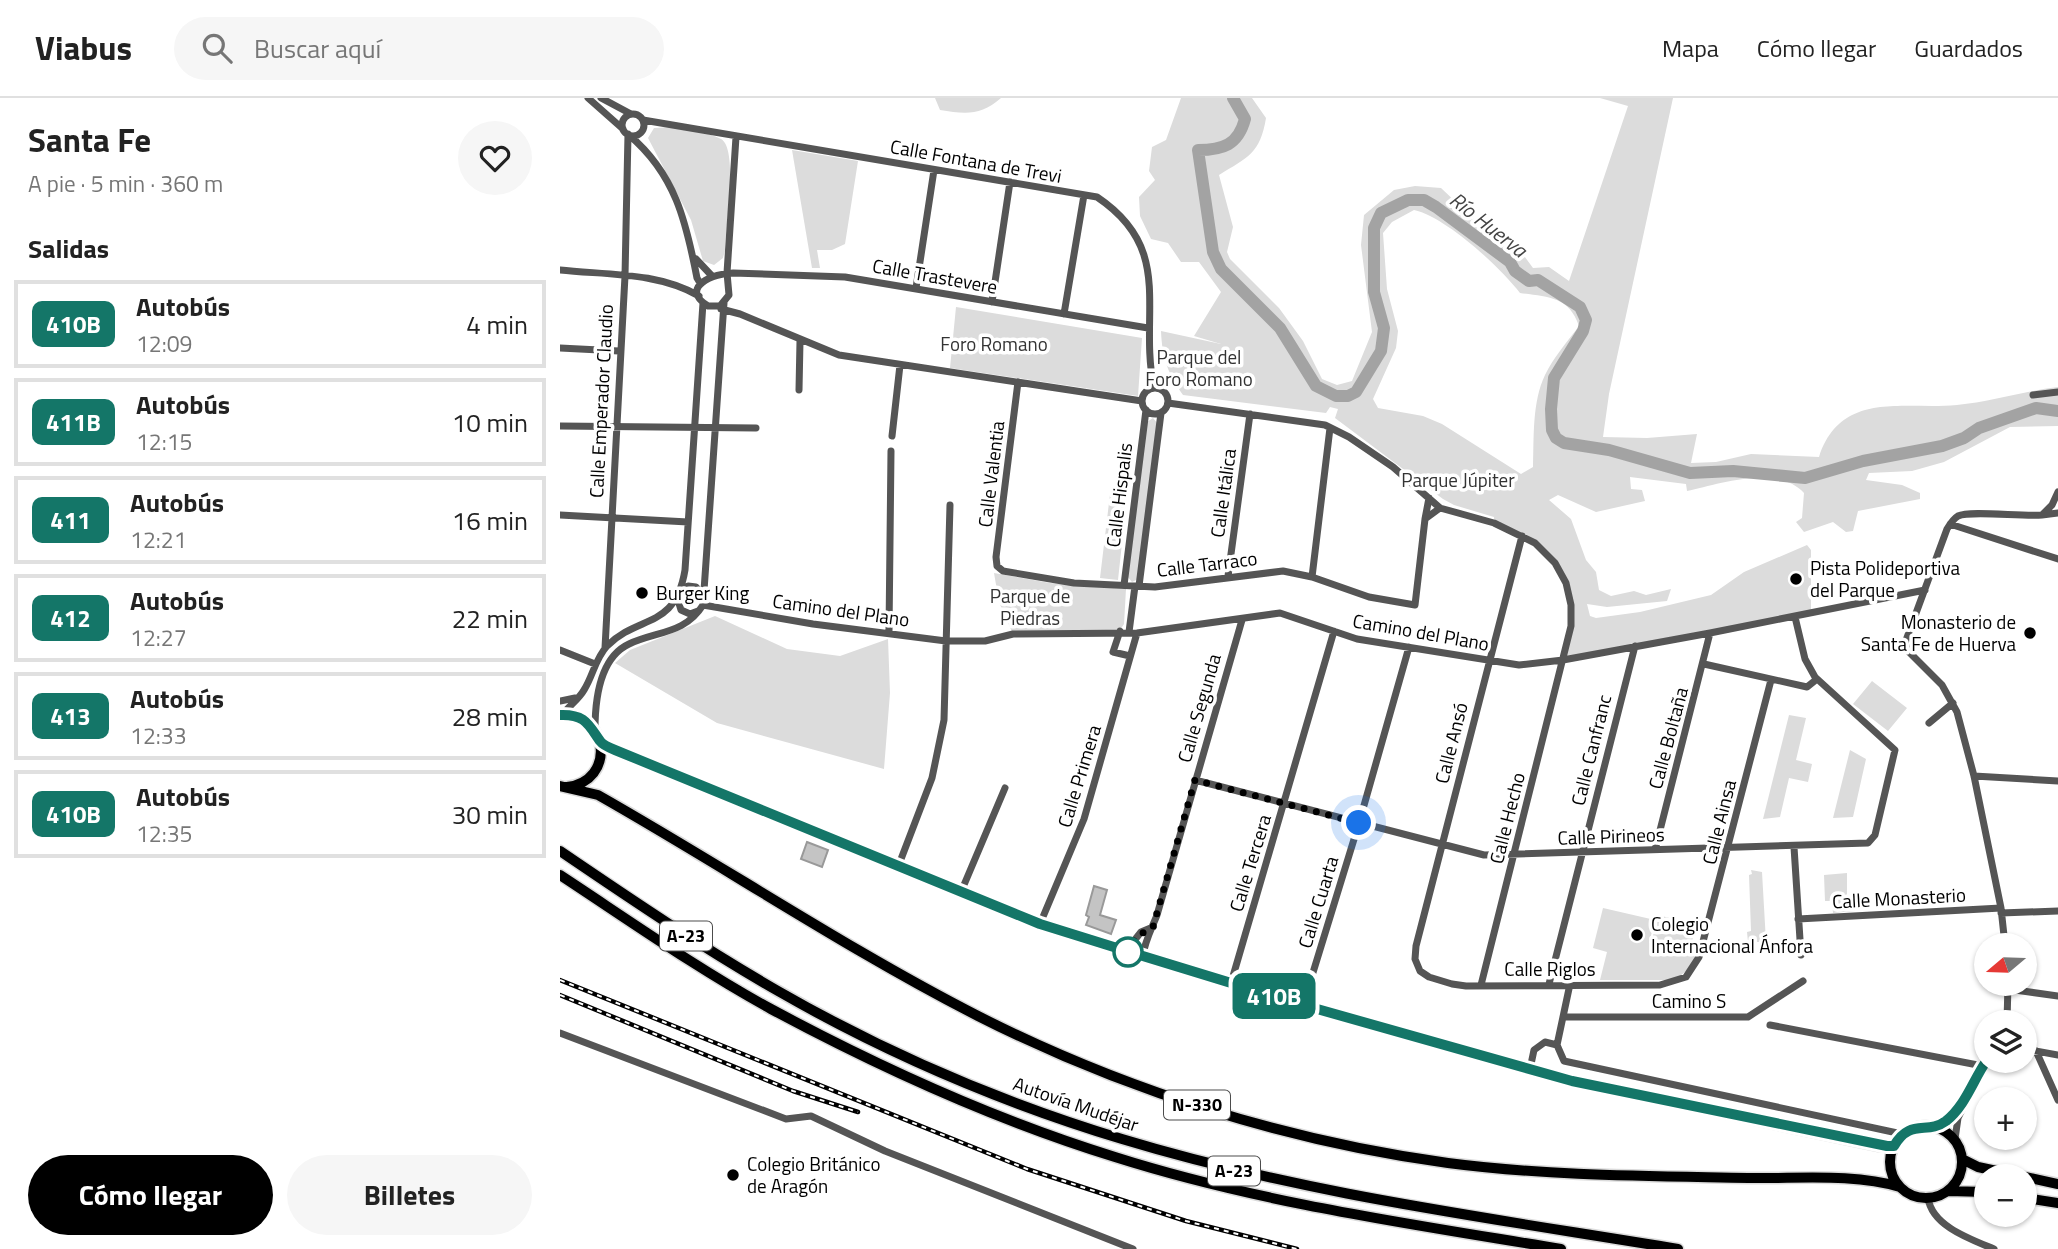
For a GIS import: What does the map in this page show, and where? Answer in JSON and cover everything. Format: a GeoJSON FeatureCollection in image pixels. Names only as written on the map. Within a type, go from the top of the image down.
{"type":"FeatureCollection","features":[{"type":"Feature","properties":{"kind":"highway"},"geometry":{"type":"LineString","coordinates":[[564,713],[586,721],[595,730],[600,743],[1040,924],[1303,1005],[1572,1081],[1852,1140],[1894,1146]]}},
{"type":"Feature","properties":{"kind":"highway","name":"N-330"},"geometry":{"type":"LineString","coordinates":[[562,787],[585,781],[593,774],[601,754],[600,743]]}},
{"type":"Feature","properties":{"kind":"highway","name":"N-330"},"geometry":{"type":"LineString","coordinates":[[562,787],[598,795],[913,981],[979,1016],[1073,1059],[1163,1095],[1290,1132],[1447,1163],[1603,1175],[1885,1183],[1928,1198]]}},
{"type":"Feature","properties":{"kind":"highway","name":"Autovía Mudéjar"},"geometry":{"type":"LineString","coordinates":[[560,851],[683,934],[780,992],[895,1052],[1030,1108],[1120,1139],[1237,1171],[1361,1197],[1678,1249]]}},
{"type":"Feature","properties":{"kind":"highway","name":"Autovía Mudéjar"},"geometry":{"type":"LineString","coordinates":[[560,876],[673,950],[769,1008],[889,1070],[1013,1122],[1115,1157],[1232,1189],[1356,1215],[1561,1249]]}},
{"type":"Feature","properties":{"kind":"highway"},"geometry":{"type":"LineString","coordinates":[[1900,1187],[1893,1177],[1890,1164],[1894,1146],[1902,1134],[1915,1127],[1936,1126],[1955,1139],[1962,1159],[1960,1173],[1948,1191]]}},
{"type":"Feature","properties":{"kind":"highway"},"geometry":{"type":"LineString","coordinates":[[1962,1159],[1974,1165]]}},
{"type":"Feature","properties":{"kind":"highway"},"geometry":{"type":"LineString","coordinates":[[2037,1180],[2058,1184]]}},
{"type":"Feature","properties":{"kind":"highway"},"geometry":{"type":"LineString","coordinates":[[1928,1198],[1948,1191],[1974,1192]]}},
{"type":"Feature","properties":{"kind":"highway"},"geometry":{"type":"LineString","coordinates":[[2037,1200],[2058,1203]]}},
{"type":"Feature","properties":{"kind":"street"},"geometry":{"type":"LineString","coordinates":[[588,98],[643,147],[674,193],[687,225],[695,259],[701,300],[695,426],[678,606],[685,612],[702,604]]}},
{"type":"Feature","properties":{"kind":"street"},"geometry":{"type":"LineString","coordinates":[[601,98],[638,115],[643,120],[643,147]]}},
{"type":"Feature","properties":{"kind":"street"},"geometry":{"type":"LineString","coordinates":[[627,133],[624,120],[631,114]]}},
{"type":"Feature","properties":{"kind":"street","name":"Calle Fontana de Trevi"},"geometry":{"type":"LineString","coordinates":[[643,120],[1097,197],[1112,207],[1128,225],[1142,248],[1150,274],[1148,328],[1154,388]]}},
{"type":"Feature","properties":{"kind":"street"},"geometry":{"type":"LineString","coordinates":[[627,133],[636,135],[642,132]]}},
{"type":"Feature","properties":{"kind":"street","name":"Calle Emperador Claudio"},"geometry":{"type":"LineString","coordinates":[[605,648],[625,276],[629,156],[627,133]]}},
{"type":"Feature","properties":{"kind":"street"},"geometry":{"type":"LineString","coordinates":[[595,730],[596,700],[600,683],[617,653],[630,643],[684,626],[702,604],[717,427],[736,137]]}},
{"type":"Feature","properties":{"kind":"street"},"geometry":{"type":"LineString","coordinates":[[629,156],[643,147]]}},
{"type":"Feature","properties":{"kind":"street"},"geometry":{"type":"LineString","coordinates":[[916,288],[934,170]]}},
{"type":"Feature","properties":{"kind":"street"},"geometry":{"type":"LineString","coordinates":[[992,302],[1010,183]]}},
{"type":"Feature","properties":{"kind":"street"},"geometry":{"type":"LineString","coordinates":[[1064,314],[1084,195]]}},
{"type":"Feature","properties":{"kind":"street"},"geometry":{"type":"LineString","coordinates":[[695,259],[713,276],[727,284]]}},
{"type":"Feature","properties":{"kind":"street"},"geometry":{"type":"LineString","coordinates":[[560,270],[655,279],[682,286],[701,300],[723,305],[800,341],[839,355],[1142,401]]}},
{"type":"Feature","properties":{"kind":"street","name":"Calle Trastevere"},"geometry":{"type":"LineString","coordinates":[[700,283],[727,273],[845,276],[1148,328]]}},
{"type":"Feature","properties":{"kind":"street"},"geometry":{"type":"LineString","coordinates":[[682,286],[700,283]]}},
{"type":"Feature","properties":{"kind":"street"},"geometry":{"type":"LineString","coordinates":[[723,305],[740,314]]}},
{"type":"Feature","properties":{"kind":"street"},"geometry":{"type":"LineString","coordinates":[[799,390],[800,341]]}},
{"type":"Feature","properties":{"kind":"street"},"geometry":{"type":"LineString","coordinates":[[560,348],[619,351]]}},
{"type":"Feature","properties":{"kind":"street"},"geometry":{"type":"LineString","coordinates":[[892,436],[901,365]]}},
{"type":"Feature","properties":{"kind":"street","name":"Calle Valentia"},"geometry":{"type":"LineString","coordinates":[[999,569],[996,557],[1018,382]]}},
{"type":"Feature","properties":{"kind":"street"},"geometry":{"type":"LineString","coordinates":[[1154,388],[1165,392],[1168,403],[1161,413],[1153,414],[1146,410],[1142,401],[1145,393],[1154,388]]}},
{"type":"Feature","properties":{"kind":"street"},"geometry":{"type":"LineString","coordinates":[[2032,395],[2058,392]]}},
{"type":"Feature","properties":{"kind":"street"},"geometry":{"type":"LineString","coordinates":[[1168,403],[1325,425],[1393,467],[1440,508],[1425,519]]}},
{"type":"Feature","properties":{"kind":"street","name":"Calle Hispalis"},"geometry":{"type":"LineString","coordinates":[[1124,585],[1146,410]]}},
{"type":"Feature","properties":{"kind":"street","name":"Calle Hispalis"},"geometry":{"type":"LineString","coordinates":[[1129,632],[1161,413]]}},
{"type":"Feature","properties":{"kind":"street","name":"Calle Itálica"},"geometry":{"type":"LineString","coordinates":[[1228,576],[1250,414]]}},
{"type":"Feature","properties":{"kind":"street"},"geometry":{"type":"LineString","coordinates":[[560,426],[756,428]]}},
{"type":"Feature","properties":{"kind":"street"},"geometry":{"type":"LineString","coordinates":[[1312,578],[1330,428]]}},
{"type":"Feature","properties":{"kind":"street"},"geometry":{"type":"LineString","coordinates":[[889,632],[891,452]]}},
{"type":"Feature","properties":{"kind":"street"},"geometry":{"type":"LineString","coordinates":[[2042,515],[2052,505],[2058,492]]}},
{"type":"Feature","properties":{"kind":"street"},"geometry":{"type":"LineString","coordinates":[[1425,519],[1429,499]]}},
{"type":"Feature","properties":{"kind":"street"},"geometry":{"type":"LineString","coordinates":[[898,867],[932,778],[944,720],[950,505]]}},
{"type":"Feature","properties":{"kind":"street","name":"Calle Hecho"},"geometry":{"type":"LineString","coordinates":[[1440,508],[1494,523],[1545,551],[1566,583],[1571,619],[1481,985]]}},
{"type":"Feature","properties":{"kind":"street"},"geometry":{"type":"LineString","coordinates":[[2004,933],[1974,776],[1953,703],[1942,685],[1905,646],[1950,524],[1956,517],[1965,514],[2015,517],[2058,513]]}},
{"type":"Feature","properties":{"kind":"street"},"geometry":{"type":"LineString","coordinates":[[560,515],[688,522]]}},
{"type":"Feature","properties":{"kind":"street","name":"Calle Tarraco"},"geometry":{"type":"LineString","coordinates":[[999,569],[1074,583],[1155,587],[1283,571],[1369,597],[1415,605],[1425,519]]}},
{"type":"Feature","properties":{"kind":"street"},"geometry":{"type":"LineString","coordinates":[[1950,524],[2058,559]]}},
{"type":"Feature","properties":{"kind":"street","name":"Calle Ansó"},"geometry":{"type":"LineString","coordinates":[[1415,959],[1521,536]]}},
{"type":"Feature","properties":{"kind":"street"},"geometry":{"type":"LineString","coordinates":[[564,713],[579,696],[605,648],[620,636],[654,620],[679,594],[692,586],[700,590],[702,604]]}},
{"type":"Feature","properties":{"kind":"street","name":"Camino del Plano"},"geometry":{"type":"LineString","coordinates":[[702,604],[813,624],[946,641],[985,641],[1013,634],[1129,632],[1242,620],[1280,613],[1357,639],[1519,664],[1563,660],[1926,590]]}},
{"type":"Feature","properties":{"kind":"street"},"geometry":{"type":"LineString","coordinates":[[1704,664],[1807,687],[1817,679],[1805,659],[1795,617]]}},
{"type":"Feature","properties":{"kind":"street","name":"Calle Segunda"},"geometry":{"type":"LineString","coordinates":[[1143,956],[1144,944],[1153,927],[1242,620]]}},
{"type":"Feature","properties":{"kind":"street"},"geometry":{"type":"LineString","coordinates":[[1129,632],[1113,652],[1130,656]]}},
{"type":"Feature","properties":{"kind":"street","name":"Calle Primera"},"geometry":{"type":"LineString","coordinates":[[1040,924],[1084,820],[1130,656],[1129,632]]}},
{"type":"Feature","properties":{"kind":"street","name":"Calle Tercera"},"geometry":{"type":"LineString","coordinates":[[1231,983],[1334,632]]}},
{"type":"Feature","properties":{"kind":"street","name":"Calle Boltaña"},"geometry":{"type":"LineString","coordinates":[[1655,850],[1710,633]]}},
{"type":"Feature","properties":{"kind":"street","name":"Calle Canfranc"},"geometry":{"type":"LineString","coordinates":[[1549,984],[1635,646]]}},
{"type":"Feature","properties":{"kind":"street","name":"Calle Cuarta"},"geometry":{"type":"LineString","coordinates":[[1303,1005],[1409,647]]}},
{"type":"Feature","properties":{"kind":"street"},"geometry":{"type":"LineString","coordinates":[[560,650],[595,664]]}},
{"type":"Feature","properties":{"kind":"street","name":"Calle Pirineos"},"geometry":{"type":"LineString","coordinates":[[1195,780],[1484,855],[1868,843],[1875,835],[1895,750],[1817,679]]}},
{"type":"Feature","properties":{"kind":"street","name":"Calle Ainsa"},"geometry":{"type":"LineString","coordinates":[[1692,971],[1699,957],[1729,847],[1771,680]]}},
{"type":"Feature","properties":{"kind":"street"},"geometry":{"type":"LineString","coordinates":[[560,701],[579,696]]}},
{"type":"Feature","properties":{"kind":"street"},"geometry":{"type":"LineString","coordinates":[[1929,723],[1953,703]]}},
{"type":"Feature","properties":{"kind":"street"},"geometry":{"type":"LineString","coordinates":[[1974,776],[2058,781]]}},
{"type":"Feature","properties":{"kind":"street"},"geometry":{"type":"LineString","coordinates":[[961,892],[1005,788]]}},
{"type":"Feature","properties":{"kind":"street"},"geometry":{"type":"LineString","coordinates":[[1794,847],[1801,955]]}},
{"type":"Feature","properties":{"kind":"street","name":"Calle Monasterio"},"geometry":{"type":"LineString","coordinates":[[1798,919],[2001,911],[2058,912]]}},
{"type":"Feature","properties":{"kind":"street"},"geometry":{"type":"LineString","coordinates":[[1126,951],[1141,932],[1153,927]]}},
{"type":"Feature","properties":{"kind":"street","name":"Calle Riglos"},"geometry":{"type":"LineString","coordinates":[[1415,959],[1420,971],[1429,977],[1466,986],[1671,984],[1692,971]]}},
{"type":"Feature","properties":{"kind":"street","name":"Camino S"},"geometry":{"type":"LineString","coordinates":[[1564,1017],[1748,1017],[1803,981]]}},
{"type":"Feature","properties":{"kind":"street"},"geometry":{"type":"LineString","coordinates":[[1570,984],[1557,1045],[1564,1061],[1902,1134]]}},
{"type":"Feature","properties":{"kind":"street"},"geometry":{"type":"LineString","coordinates":[[2037,992],[2058,996]]}},
{"type":"Feature","properties":{"kind":"street"},"geometry":{"type":"LineString","coordinates":[[1770,1025],[1974,1061]]}},
{"type":"Feature","properties":{"kind":"street"},"geometry":{"type":"LineString","coordinates":[[560,1033],[786,1119],[811,1116],[885,1151],[1133,1249]]}},
{"type":"Feature","properties":{"kind":"street"},"geometry":{"type":"LineString","coordinates":[[1530,1069],[1534,1050],[1545,1042],[1557,1045]]}},
{"type":"Feature","properties":{"kind":"street"},"geometry":{"type":"LineString","coordinates":[[2037,1051],[2058,1055]]}},
{"type":"Feature","properties":{"kind":"street"},"geometry":{"type":"LineString","coordinates":[[2037,1053],[2058,1100]]}},
{"type":"Feature","properties":{"kind":"street"},"geometry":{"type":"LineString","coordinates":[[1955,1139],[1956,1124],[1980,1073]]}},
{"type":"Feature","properties":{"kind":"street"},"geometry":{"type":"LineString","coordinates":[[1936,1126],[1950,1118],[1966,1098]]}},
{"type":"Feature","properties":{"kind":"street"},"geometry":{"type":"LineString","coordinates":[[1928,1198],[1931,1211],[1938,1219],[1994,1249]]}},
{"type":"Feature","properties":{"kind":"green space"},"geometry":{"type":"Polygon","coordinates":[[[935,98],[1001,98],[980,111],[965,113],[940,110],[935,98]]]}},
{"type":"Feature","properties":{"kind":"green space"},"geometry":{"type":"Polygon","coordinates":[[[1181,98],[1252,98],[1266,118],[1256,147],[1238,164],[1219,175],[1233,227],[1227,252],[1230,259],[1279,308],[1303,341],[1322,379],[1337,385],[1352,381],[1372,332],[1361,245],[1364,215],[1394,190],[1415,186],[1441,188],[1477,222],[1516,245],[1533,268],[1549,267],[1569,281],[1628,106],[1600,98],[1673,98],[1609,394],[1603,437],[1647,438],[1697,434],[1691,463],[1716,462],[1751,454],[1819,457],[1829,436],[1842,421],[1858,412],[1895,406],[1970,404],[2058,387],[2058,426],[2010,427],[1944,462],[1912,471],[1869,473],[1866,480],[1902,485],[1920,493],[1920,499],[1858,511],[1853,531],[1846,532],[1833,522],[1804,532],[1796,522],[1802,518],[1804,493],[1793,484],[1779,479],[1748,478],[1687,491],[1686,484],[1630,477],[1631,489],[1642,490],[1645,501],[1596,512],[1558,495],[1549,500],[1571,519],[1586,560],[1596,572],[1599,590],[1611,596],[1634,591],[1646,595],[1671,589],[1667,601],[1607,607],[1587,604],[1590,616],[1596,618],[1640,612],[1711,595],[1744,572],[1807,545],[1811,550],[1811,614],[1563,660],[1569,617],[1566,591],[1555,566],[1536,545],[1494,523],[1494,517],[1443,499],[1335,418],[1338,409],[1330,407],[1326,413],[1183,395],[1167,365],[1161,331],[1221,344],[1194,336],[1221,292],[1199,262],[1181,262],[1168,243],[1151,239],[1140,216],[1139,197],[1155,180],[1149,171],[1152,147],[1166,140],[1181,98]],[[1414,210],[1392,222],[1383,233],[1387,289],[1398,331],[1396,348],[1373,399],[1378,408],[1423,416],[1442,424],[1521,474],[1533,467],[1534,420],[1545,375],[1579,326],[1575,316],[1563,303],[1548,297],[1520,293],[1472,244],[1427,215],[1414,210]]]}},
{"type":"Feature","properties":{"kind":"green space"},"geometry":{"type":"Polygon","coordinates":[[[673,127],[716,137],[726,146],[730,191],[725,250],[723,258],[714,265],[703,261],[691,220],[648,138],[654,128],[673,127]]]}},
{"type":"Feature","properties":{"kind":"green space"},"geometry":{"type":"Polygon","coordinates":[[[792,150],[858,161],[845,244],[832,250],[817,250],[820,268],[812,268],[792,150]]]}},
{"type":"Feature","properties":{"kind":"green space","name":"Foro Romano"},"geometry":{"type":"Polygon","coordinates":[[[956,307],[1142,338],[1138,396],[950,368],[956,307]]]}},
{"type":"Feature","properties":{"kind":"green space"},"geometry":{"type":"Polygon","coordinates":[[[1153,418],[1158,424],[1138,579],[1132,582],[1127,576],[1147,422],[1153,418]]]}},
{"type":"Feature","properties":{"kind":"green space"},"geometry":{"type":"Polygon","coordinates":[[[1111,486],[1128,488],[1118,580],[1100,578],[1111,486]]]}},
{"type":"Feature","properties":{"kind":"green space","name":"Parque de Piedras"},"geometry":{"type":"Polygon","coordinates":[[[994,573],[1050,583],[1126,589],[1124,624],[1120,630],[1013,634],[999,602],[994,573]]]}},
{"type":"Feature","properties":{"kind":"green space"},"geometry":{"type":"Polygon","coordinates":[[[715,616],[787,649],[840,656],[888,639],[890,693],[884,769],[717,723],[615,663],[630,650],[715,616]]]}},
{"type":"Feature","properties":{"kind":"green space"},"geometry":{"type":"Polygon","coordinates":[[[1872,681],[1907,708],[1888,731],[1853,704],[1872,681]]]}},
{"type":"Feature","properties":{"kind":"green space"},"geometry":{"type":"Polygon","coordinates":[[[1789,715],[1806,718],[1796,760],[1812,764],[1808,782],[1789,778],[1780,817],[1763,819],[1789,715]]]}},
{"type":"Feature","properties":{"kind":"green space"},"geometry":{"type":"Polygon","coordinates":[[[1850,750],[1866,759],[1853,817],[1833,818],[1850,750]]]}},
{"type":"Feature","properties":{"kind":"green space"},"geometry":{"type":"Polygon","coordinates":[[[1751,870],[1762,872],[1766,942],[1748,942],[1747,932],[1751,931],[1751,870]]]}},
{"type":"Feature","properties":{"kind":"green space"},"geometry":{"type":"Polygon","coordinates":[[[1847,873],[1847,900],[1855,900],[1855,911],[1833,913],[1832,901],[1825,901],[1824,875],[1847,873]]]}},
{"type":"Feature","properties":{"kind":"green space"},"geometry":{"type":"Polygon","coordinates":[[[1603,908],[1655,920],[1649,943],[1689,954],[1697,952],[1688,970],[1674,980],[1600,980],[1607,952],[1593,948],[1603,908]]]}},
{"type":"Feature","properties":{"kind":"green space"},"geometry":{"type":"Polygon","coordinates":[[[1658,915],[1696,925],[1690,950],[1652,940],[1658,915]]]}},
{"type":"Feature","properties":{"kind":"building"},"geometry":{"type":"Polygon","coordinates":[[[807,842],[828,850],[822,867],[801,859],[807,842]]]}},
{"type":"Feature","properties":{"kind":"building"},"geometry":{"type":"Polygon","coordinates":[[[1094,886],[1107,890],[1100,915],[1116,920],[1111,934],[1086,925],[1094,886]]]}},
{"type":"Feature","properties":{"kind":"waterway","name":"Río Huerva"},"geometry":{"type":"LineString","coordinates":[[1233,98],[1245,119],[1238,135],[1222,147],[1198,150],[1213,252],[1221,269],[1280,328],[1316,386],[1336,396],[1348,396],[1356,392],[1381,351],[1384,328],[1374,292],[1374,228],[1381,213],[1408,200],[1424,200],[1510,262],[1515,271],[1529,281],[1538,280],[1580,307],[1586,320],[1583,331],[1554,378],[1552,430],[1556,438],[1564,443],[1609,450],[1690,473],[1733,471],[1805,478],[1863,461],[1942,446],[1964,438],[1979,428],[2036,408],[2058,411]]}},
{"type":"Feature","properties":{"kind":"railway"},"geometry":{"type":"LineString","coordinates":[[560,980],[1027,1169],[1186,1221],[1297,1249]]}},
{"type":"Feature","properties":{"kind":"railway"},"geometry":{"type":"LineString","coordinates":[[560,995],[793,1091],[858,1112]]}},
{"type":"Feature","properties":{"kind":"bus line","name":"410B"},"geometry":{"type":"LineString","coordinates":[[560,715],[575,716],[586,721],[595,730],[600,743],[615,750],[1040,924],[1303,1005],[1572,1081],[1878,1146],[1894,1146],[1902,1134],[1915,1127],[1936,1126],[1950,1118],[1966,1098],[1979,1073]]}},
{"type":"Feature","properties":{"kind":"place","name":"Pista Polideportiva del Parque"},"geometry":{"type":"Point","coordinates":[1796,579]}},
{"type":"Feature","properties":{"kind":"place","name":"Burger King"},"geometry":{"type":"Point","coordinates":[642,593]}},
{"type":"Feature","properties":{"kind":"place","name":"Monasterio de Santa Fe de Huerva"},"geometry":{"type":"Point","coordinates":[2030,633]}},
{"type":"Feature","properties":{"kind":"place","name":"Colegio Internacional Ánfora"},"geometry":{"type":"Point","coordinates":[1637,935]}},
{"type":"Feature","properties":{"kind":"place","name":"Colegio Británico de Aragón"},"geometry":{"type":"Point","coordinates":[733,1175]}},
{"type":"Feature","properties":{"kind":"route"},"geometry":{"type":"LineString","coordinates":[[1128,952],[1126,951],[1131,942],[1141,932],[1153,927],[1195,780],[1359,823]]}},
{"type":"Feature","properties":{"kind":"park label","name":"Parque del Foro Romano"},"geometry":{"type":"Point","coordinates":[1199,368]}},
{"type":"Feature","properties":{"kind":"park label","name":"Parque Júpiter"},"geometry":{"type":"Point","coordinates":[1458,480]}}]}
